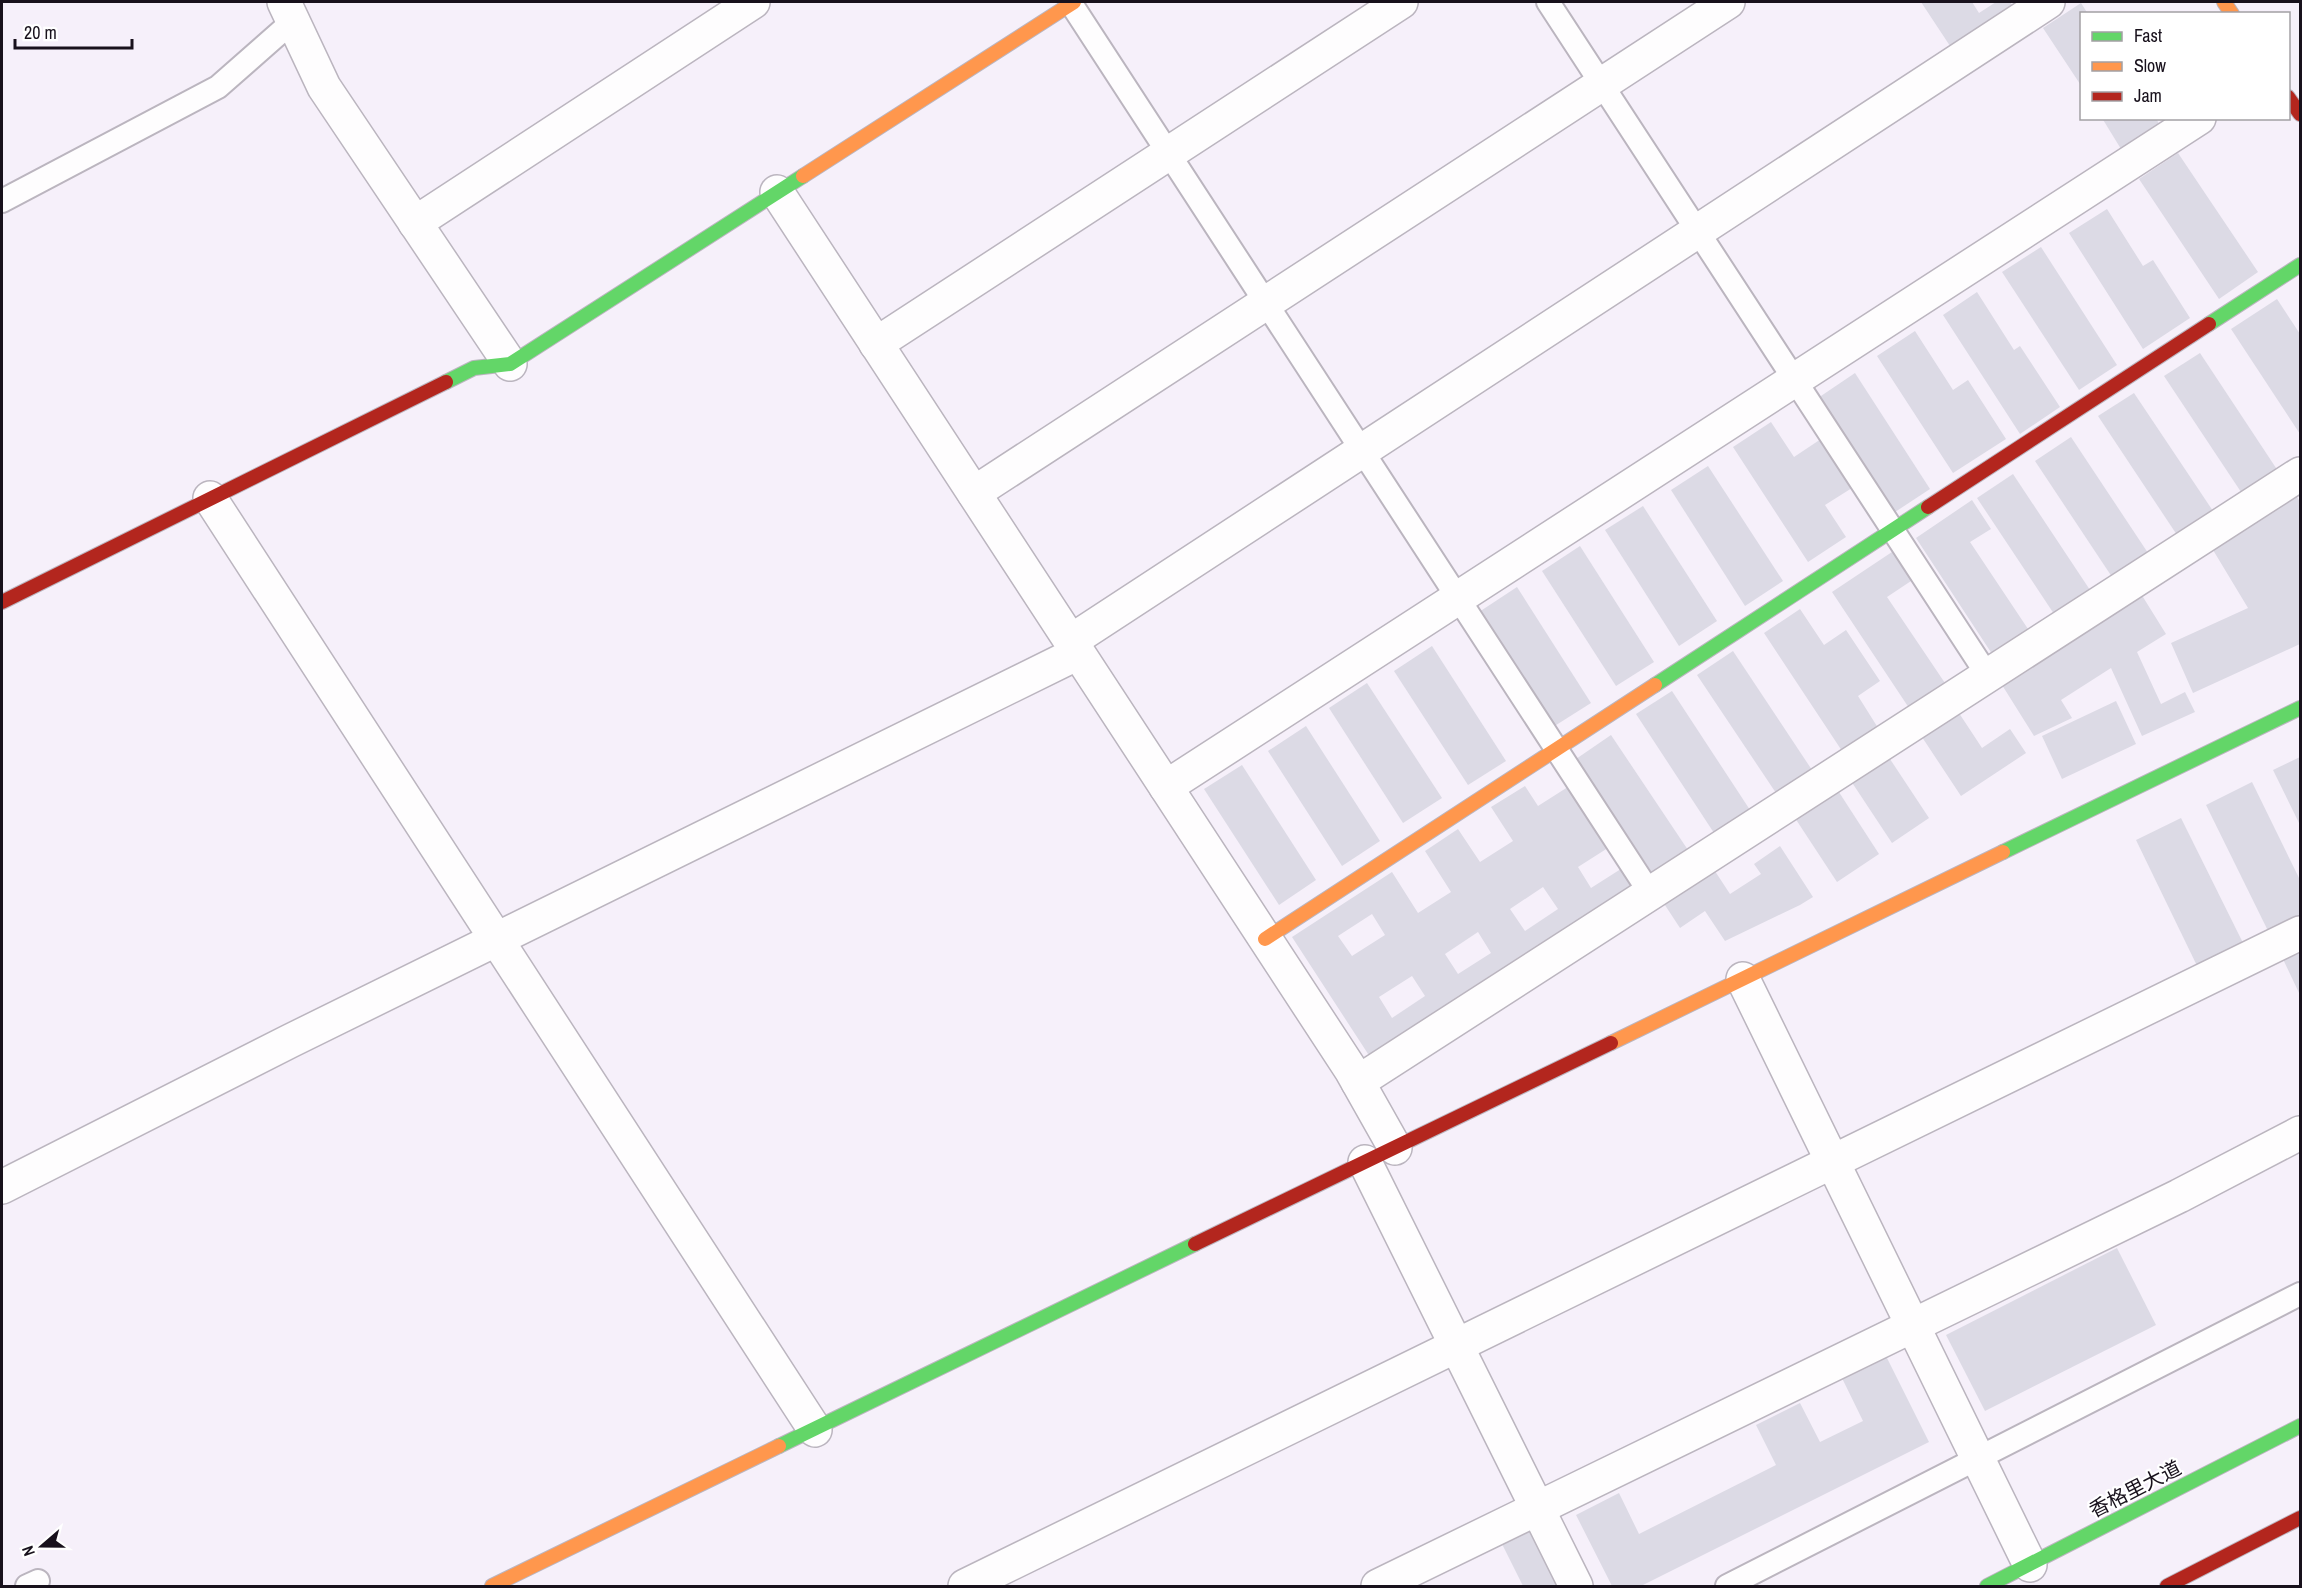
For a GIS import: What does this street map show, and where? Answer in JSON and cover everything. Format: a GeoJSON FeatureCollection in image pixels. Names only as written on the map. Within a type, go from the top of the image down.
{"type":"FeatureCollection","features":[{"type":"Feature","properties":{"kind":"street"},"geometry":{"type":"LineString","coordinates":[[415,223],[753,2]]}},
{"type":"Feature","properties":{"kind":"street"},"geometry":{"type":"LineString","coordinates":[[2,602],[474,368],[510,364],[1072,2]]}},
{"type":"Feature","properties":{"kind":"street"},"geometry":{"type":"LineString","coordinates":[[876,344],[1401,2]]}},
{"type":"Feature","properties":{"kind":"street"},"geometry":{"type":"LineString","coordinates":[[974,493],[1728,2]]}},
{"type":"Feature","properties":{"kind":"street"},"geometry":{"type":"LineString","coordinates":[[2,1187],[1075,647],[1362,451],[2048,2]]}},
{"type":"Feature","properties":{"kind":"street"},"geometry":{"type":"LineString","coordinates":[[289,11],[324,87],[510,364]]}},
{"type":"Feature","properties":{"kind":"street"},"geometry":{"type":"LineString","coordinates":[[2290,98],[2301,114]]}},
{"type":"Feature","properties":{"kind":"street"},"geometry":{"type":"LineString","coordinates":[[1166,787],[2196,120]]}},
{"type":"Feature","properties":{"kind":"street"},"geometry":{"type":"LineString","coordinates":[[777,192],[1358,1082],[1395,1148]]}},
{"type":"Feature","properties":{"kind":"street"},"geometry":{"type":"LineString","coordinates":[[1265,939],[2301,266]]}},
{"type":"Feature","properties":{"kind":"street"},"geometry":{"type":"LineString","coordinates":[[1358,1082],[2301,474]]}},
{"type":"Feature","properties":{"kind":"street"},"geometry":{"type":"LineString","coordinates":[[210,498],[815,1430]]}},
{"type":"Feature","properties":{"kind":"street"},"geometry":{"type":"LineString","coordinates":[[492,1587],[2301,708]]}},
{"type":"Feature","properties":{"kind":"street"},"geometry":{"type":"LineString","coordinates":[[968,1586],[2301,933]]}},
{"type":"Feature","properties":{"kind":"street"},"geometry":{"type":"LineString","coordinates":[[1743,979],[2030,1565]]}},
{"type":"Feature","properties":{"kind":"street"},"geometry":{"type":"LineString","coordinates":[[1378,1587],[2179,1196],[2301,1133]]}},
{"type":"Feature","properties":{"kind":"street"},"geometry":{"type":"LineString","coordinates":[[1365,1162],[1576,1587]]}},
{"type":"Feature","properties":{"kind":"street","name":"香格里大道"},"geometry":{"type":"LineString","coordinates":[[1987,1587],[2301,1426]]}},
{"type":"Feature","properties":{"kind":"street"},"geometry":{"type":"LineString","coordinates":[[2167,1587],[2301,1518]]}},
{"type":"Feature","properties":{"kind":"lane"},"geometry":{"type":"LineString","coordinates":[[1072,2],[1650,893]]}},
{"type":"Feature","properties":{"kind":"lane"},"geometry":{"type":"LineString","coordinates":[[1548,2],[1989,676]]}},
{"type":"Feature","properties":{"kind":"lane"},"geometry":{"type":"LineString","coordinates":[[2,201],[218,87],[289,11]]}},
{"type":"Feature","properties":{"kind":"lane"},"geometry":{"type":"LineString","coordinates":[[1727,1587],[2301,1294]]}},
{"type":"Feature","properties":{"kind":"building"},"geometry":{"type":"Polygon","coordinates":[[[1921,2],[1972,2],[1979,13],[1996,2],[2010,2],[2016,11],[1954,52],[1921,2]]]}},
{"type":"Feature","properties":{"kind":"building"},"geometry":{"type":"Polygon","coordinates":[[[2081,3],[2087,12],[2080,12],[2080,84],[2043,28],[2081,3]]]}},
{"type":"Feature","properties":{"kind":"building"},"geometry":{"type":"Polygon","coordinates":[[[2103,120],[2157,120],[2159,124],[2121,149],[2103,120]]]}},
{"type":"Feature","properties":{"kind":"building"},"geometry":{"type":"Polygon","coordinates":[[[2178,153],[2258,272],[2219,299],[2139,179],[2178,153]]]}},
{"type":"Feature","properties":{"kind":"building"},"geometry":{"type":"Polygon","coordinates":[[[2107,209],[2143,266],[2153,260],[2190,318],[2143,349],[2069,233],[2107,209]]]}},
{"type":"Feature","properties":{"kind":"building"},"geometry":{"type":"Polygon","coordinates":[[[2041,247],[2117,365],[2079,390],[2002,272],[2041,247]]]}},
{"type":"Feature","properties":{"kind":"building"},"geometry":{"type":"Polygon","coordinates":[[[1977,292],[2014,350],[2020,346],[2060,407],[2020,434],[1943,315],[1977,292]]]}},
{"type":"Feature","properties":{"kind":"building"},"geometry":{"type":"Polygon","coordinates":[[[2277,299],[2300,334],[2300,434],[2231,329],[2277,299]]]}},
{"type":"Feature","properties":{"kind":"building"},"geometry":{"type":"Polygon","coordinates":[[[1915,331],[1953,390],[1968,380],[2006,439],[1953,473],[1877,356],[1915,331]]]}},
{"type":"Feature","properties":{"kind":"building"},"geometry":{"type":"Polygon","coordinates":[[[2200,353],[2280,474],[2245,498],[2164,376],[2200,353]]]}},
{"type":"Feature","properties":{"kind":"building"},"geometry":{"type":"Polygon","coordinates":[[[1855,373],[1930,489],[1892,514],[1818,398],[1855,373]]]}},
{"type":"Feature","properties":{"kind":"building"},"geometry":{"type":"Polygon","coordinates":[[[2134,393],[2215,514],[2179,538],[2098,416],[2134,393]]]}},
{"type":"Feature","properties":{"kind":"building"},"geometry":{"type":"Polygon","coordinates":[[[1771,422],[1794,457],[1821,439],[1852,488],[1825,505],[1846,537],[1808,562],[1733,447],[1771,422]]]}},
{"type":"Feature","properties":{"kind":"building"},"geometry":{"type":"Polygon","coordinates":[[[2071,437],[2152,559],[2116,583],[2035,461],[2071,437]]]}},
{"type":"Feature","properties":{"kind":"building"},"geometry":{"type":"Polygon","coordinates":[[[1708,466],[1783,581],[1745,606],[1671,490],[1708,466]]]}},
{"type":"Feature","properties":{"kind":"building"},"geometry":{"type":"Polygon","coordinates":[[[2013,474],[2094,596],[2058,620],[1977,498],[2013,474]]]}},
{"type":"Feature","properties":{"kind":"building"},"geometry":{"type":"Polygon","coordinates":[[[2295,493],[2300,502],[2300,644],[2193,693],[2171,643],[2248,608],[2210,545],[2295,493]]]}},
{"type":"Feature","properties":{"kind":"building"},"geometry":{"type":"Polygon","coordinates":[[[1972,500],[1991,529],[1970,542],[2032,635],[1996,660],[1916,538],[1972,500]]]}},
{"type":"Feature","properties":{"kind":"building"},"geometry":{"type":"Polygon","coordinates":[[[1643,506],[1717,621],[1679,646],[1605,530],[1643,506]]]}},
{"type":"Feature","properties":{"kind":"building"},"geometry":{"type":"Polygon","coordinates":[[[1580,546],[1654,662],[1616,686],[1542,571],[1580,546]]]}},
{"type":"Feature","properties":{"kind":"building"},"geometry":{"type":"Polygon","coordinates":[[[1895,550],[1914,579],[1887,597],[1949,689],[1913,714],[1832,592],[1895,550]]]}},
{"type":"Feature","properties":{"kind":"building"},"geometry":{"type":"Polygon","coordinates":[[[1517,587],[1591,703],[1553,727],[1479,612],[1517,587]]]}},
{"type":"Feature","properties":{"kind":"building"},"geometry":{"type":"Polygon","coordinates":[[[2138,589],[2166,634],[2137,652],[2161,704],[2185,692],[2195,712],[2142,736],[2111,668],[2061,700],[2072,718],[2034,736],[1997,677],[2138,589]]]}},
{"type":"Feature","properties":{"kind":"building"},"geometry":{"type":"Polygon","coordinates":[[[1800,609],[1824,645],[1846,630],[1880,681],[1858,696],[1880,731],[1844,754],[1764,633],[1800,609]]]}},
{"type":"Feature","properties":{"kind":"building"},"geometry":{"type":"Polygon","coordinates":[[[1432,646],[1506,761],[1468,785],[1394,671],[1432,646]]]}},
{"type":"Feature","properties":{"kind":"building"},"geometry":{"type":"Polygon","coordinates":[[[1733,651],[1814,773],[1778,796],[1697,675],[1733,651]]]}},
{"type":"Feature","properties":{"kind":"building"},"geometry":{"type":"Polygon","coordinates":[[[1367,683],[1442,798],[1403,823],[1329,708],[1367,683]]]}},
{"type":"Feature","properties":{"kind":"building"},"geometry":{"type":"Polygon","coordinates":[[[1672,691],[1752,813],[1716,836],[1636,714],[1672,691]]]}},
{"type":"Feature","properties":{"kind":"building"},"geometry":{"type":"Polygon","coordinates":[[[2116,701],[2136,744],[2062,779],[2042,736],[2116,701]]]}},
{"type":"Feature","properties":{"kind":"building"},"geometry":{"type":"Polygon","coordinates":[[[1955,707],[1982,748],[2010,729],[2026,753],[1961,796],[1918,731],[1955,707]]]}},
{"type":"Feature","properties":{"kind":"building"},"geometry":{"type":"Polygon","coordinates":[[[1306,726],[1380,841],[1342,866],[1268,751],[1306,726]]]}},
{"type":"Feature","properties":{"kind":"building"},"geometry":{"type":"Polygon","coordinates":[[[1611,735],[1692,856],[1657,880],[1576,759],[1611,735]]]}},
{"type":"Feature","properties":{"kind":"building"},"geometry":{"type":"Polygon","coordinates":[[[1886,753],[1929,818],[1892,843],[1849,778],[1886,753]]]}},
{"type":"Feature","properties":{"kind":"building"},"geometry":{"type":"Polygon","coordinates":[[[2300,757],[2300,825],[2273,770],[2300,757]]]}},
{"type":"Feature","properties":{"kind":"building"},"geometry":{"type":"Polygon","coordinates":[[[1242,765],[1316,880],[1279,905],[1204,789],[1242,765]]]}},
{"type":"Feature","properties":{"kind":"building"},"geometry":{"type":"Polygon","coordinates":[[[2252,782],[2300,880],[2300,925],[2272,939],[2206,805],[2252,782]]]}},
{"type":"Feature","properties":{"kind":"building"},"geometry":{"type":"Polygon","coordinates":[[[1571,785],[1611,846],[1578,867],[1591,888],[1624,867],[1637,887],[1372,1060],[1292,937],[1392,872],[1418,913],[1451,892],[1425,851],[1458,829],[1480,862],[1513,841],[1491,807],[1525,786],[1538,806],[1571,785]],[[1543,887],[1510,909],[1525,931],[1558,909],[1543,887]],[[1372,914],[1338,936],[1352,956],[1385,935],[1372,914]],[[1478,932],[1445,954],[1458,974],[1491,953],[1478,932]],[[1412,976],[1379,997],[1392,1018],[1425,996],[1412,976]]]}},
{"type":"Feature","properties":{"kind":"building"},"geometry":{"type":"Polygon","coordinates":[[[1835,786],[1879,854],[1837,882],[1793,815],[1835,786]]]}},
{"type":"Feature","properties":{"kind":"building"},"geometry":{"type":"Polygon","coordinates":[[[2181,818],[2247,951],[2201,974],[2136,840],[2181,818]]]}},
{"type":"Feature","properties":{"kind":"building"},"geometry":{"type":"Polygon","coordinates":[[[1780,846],[1813,897],[1725,941],[1705,911],[1680,928],[1659,896],[1709,862],[1730,894],[1761,874],[1754,864],[1780,846]]]}},
{"type":"Feature","properties":{"kind":"building"},"geometry":{"type":"Polygon","coordinates":[[[2300,948],[2300,995],[2282,957],[2300,948]]]}},
{"type":"Feature","properties":{"kind":"building"},"geometry":{"type":"Polygon","coordinates":[[[2117,1248],[2156,1325],[1985,1411],[1946,1335],[2117,1248]]]}},
{"type":"Feature","properties":{"kind":"building"},"geometry":{"type":"Polygon","coordinates":[[[1884,1352],[1929,1442],[1641,1586],[1612,1586],[1576,1515],[1619,1493],[1639,1534],[1776,1465],[1756,1425],[1800,1403],[1820,1442],[1863,1421],[1840,1374],[1884,1352]]]}},
{"type":"Feature","properties":{"kind":"building"},"geometry":{"type":"Polygon","coordinates":[[[1531,1522],[1564,1586],[1523,1586],[1499,1538],[1531,1522]]]}},
{"type":"Feature","properties":{"kind":"traffic: fast"},"geometry":{"type":"LineString","coordinates":[[446,382],[474,368],[510,364],[803,176]]}},
{"type":"Feature","properties":{"kind":"traffic: fast"},"geometry":{"type":"LineString","coordinates":[[2209,324],[2300,265]]}},
{"type":"Feature","properties":{"kind":"traffic: fast"},"geometry":{"type":"LineString","coordinates":[[1655,685],[1928,507]]}},
{"type":"Feature","properties":{"kind":"traffic: fast"},"geometry":{"type":"LineString","coordinates":[[2003,852],[2300,708]]}},
{"type":"Feature","properties":{"kind":"traffic: fast"},"geometry":{"type":"LineString","coordinates":[[779,1446],[1195,1244]]}},
{"type":"Feature","properties":{"kind":"traffic: fast"},"geometry":{"type":"LineString","coordinates":[[1987,1586],[2300,1426]]}},
{"type":"Feature","properties":{"kind":"traffic: slow"},"geometry":{"type":"LineString","coordinates":[[803,176],[1074,2]]}},
{"type":"Feature","properties":{"kind":"traffic: slow"},"geometry":{"type":"LineString","coordinates":[[2224,2],[2231,12]]}},
{"type":"Feature","properties":{"kind":"traffic: slow"},"geometry":{"type":"LineString","coordinates":[[1265,939],[1655,685]]}},
{"type":"Feature","properties":{"kind":"traffic: slow"},"geometry":{"type":"LineString","coordinates":[[1611,1043],[2003,852]]}},
{"type":"Feature","properties":{"kind":"traffic: slow"},"geometry":{"type":"LineString","coordinates":[[492,1586],[779,1446]]}},
{"type":"Feature","properties":{"kind":"traffic: jam"},"geometry":{"type":"LineString","coordinates":[[2290,100],[2300,114]]}},
{"type":"Feature","properties":{"kind":"traffic: jam"},"geometry":{"type":"LineString","coordinates":[[1928,507],[2209,324]]}},
{"type":"Feature","properties":{"kind":"traffic: jam"},"geometry":{"type":"LineString","coordinates":[[2,602],[446,382]]}},
{"type":"Feature","properties":{"kind":"traffic: jam"},"geometry":{"type":"LineString","coordinates":[[1195,1244],[1611,1043]]}},
{"type":"Feature","properties":{"kind":"traffic: jam"},"geometry":{"type":"LineString","coordinates":[[2167,1586],[2300,1518]]}}]}
